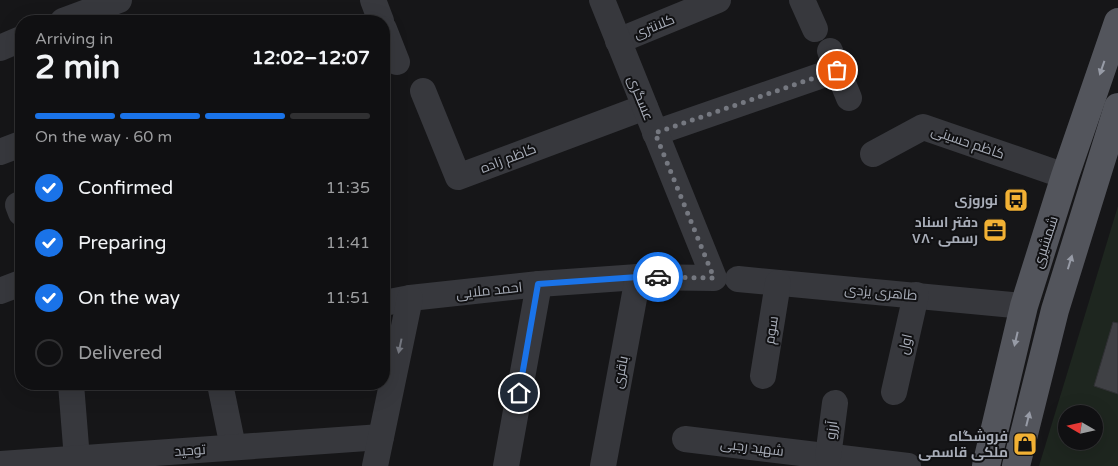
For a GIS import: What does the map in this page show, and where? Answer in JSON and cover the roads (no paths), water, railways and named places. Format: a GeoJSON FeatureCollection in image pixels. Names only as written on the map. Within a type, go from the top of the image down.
{"type":"FeatureCollection","features":[{"type":"Feature","properties":{"kind":"main road","name":"شمشیری"},"geometry":{"type":"LineString","coordinates":[[986,466],[1024,306],[1065,176],[1118,22]]}},
{"type":"Feature","properties":{"kind":"main road","name":"شمشیری"},"geometry":{"type":"LineString","coordinates":[[1016,466],[1055,310],[1093,185],[1112,140],[1118,107]]}},
{"type":"Feature","properties":{"kind":"main road"},"geometry":{"type":"LineString","coordinates":[[1081,129],[1112,140]]}},
{"type":"Feature","properties":{"kind":"main road"},"geometry":{"type":"LineString","coordinates":[[1065,176],[1093,185]]}},
{"type":"Feature","properties":{"kind":"main road"},"geometry":{"type":"LineString","coordinates":[[1024,306],[1055,310]]}},
{"type":"Feature","properties":{"kind":"street"},"geometry":{"type":"LineString","coordinates":[[73,14],[119,0]]}},
{"type":"Feature","properties":{"kind":"street"},"geometry":{"type":"LineString","coordinates":[[373,0],[379,15]]}},
{"type":"Feature","properties":{"kind":"street","name":"عسگری"},"geometry":{"type":"LineString","coordinates":[[602,0],[655,133],[726,279]]}},
{"type":"Feature","properties":{"kind":"street","name":"کلانتری"},"geometry":{"type":"LineString","coordinates":[[618,41],[718,0]]}},
{"type":"Feature","properties":{"kind":"street"},"geometry":{"type":"LineString","coordinates":[[802,0],[815,29]]}},
{"type":"Feature","properties":{"kind":"street"},"geometry":{"type":"LineString","coordinates":[[0,48],[15,42]]}},
{"type":"Feature","properties":{"kind":"street"},"geometry":{"type":"LineString","coordinates":[[390,44],[397,62]]}},
{"type":"Feature","properties":{"kind":"street"},"geometry":{"type":"LineString","coordinates":[[655,133],[834,60],[849,98]]}},
{"type":"Feature","properties":{"kind":"street","name":"کاظم زاده"},"geometry":{"type":"LineString","coordinates":[[422,90],[458,177],[645,107]]}},
{"type":"Feature","properties":{"kind":"street","name":"کاظم حسینی"},"geometry":{"type":"LineString","coordinates":[[873,154],[924,127],[1065,176]]}},
{"type":"Feature","properties":{"kind":"street"},"geometry":{"type":"LineString","coordinates":[[0,152],[15,146]]}},
{"type":"Feature","properties":{"kind":"street","name":"احمد ملایی"},"geometry":{"type":"LineString","coordinates":[[390,302],[538,284],[638,277],[726,279]]}},
{"type":"Feature","properties":{"kind":"street","name":"باقری"},"geometry":{"type":"LineString","coordinates":[[603,466],[638,277]]}},
{"type":"Feature","properties":{"kind":"street","name":"طاهری یزدی"},"geometry":{"type":"LineString","coordinates":[[726,279],[1024,306]]}},
{"type":"Feature","properties":{"kind":"street","name":"سوم"},"geometry":{"type":"LineString","coordinates":[[763,376],[778,283]]}},
{"type":"Feature","properties":{"kind":"street"},"geometry":{"type":"LineString","coordinates":[[506,466],[538,284]]}},
{"type":"Feature","properties":{"kind":"street"},"geometry":{"type":"LineString","coordinates":[[0,291],[15,285]]}},
{"type":"Feature","properties":{"kind":"street","name":"اول"},"geometry":{"type":"LineString","coordinates":[[894,392],[916,295]]}},
{"type":"Feature","properties":{"kind":"street"},"geometry":{"type":"LineString","coordinates":[[375,466],[410,298]]}},
{"type":"Feature","properties":{"kind":"street"},"geometry":{"type":"LineString","coordinates":[[71,390],[77,459]]}},
{"type":"Feature","properties":{"kind":"street"},"geometry":{"type":"LineString","coordinates":[[221,390],[233,447]]}},
{"type":"Feature","properties":{"kind":"street","name":"آرزو"},"geometry":{"type":"LineString","coordinates":[[828,456],[835,404]]}},
{"type":"Feature","properties":{"kind":"street","name":"توحید"},"geometry":{"type":"LineString","coordinates":[[0,464],[381,437]]}},
{"type":"Feature","properties":{"kind":"street","name":"شهید رجبی"},"geometry":{"type":"LineString","coordinates":[[685,439],[908,466]]}},
{"type":"Feature","properties":{"kind":"place","name":"نوروزی"},"geometry":{"type":"Point","coordinates":[1016,200]}},
{"type":"Feature","properties":{"kind":"place","name":"دفتر اسناد رسمی ۷۸۰"},"geometry":{"type":"Point","coordinates":[995,230]}},
{"type":"Feature","properties":{"kind":"place","name":"فروشگاه ملکی قاسمی"},"geometry":{"type":"Point","coordinates":[1025,444]}}]}
